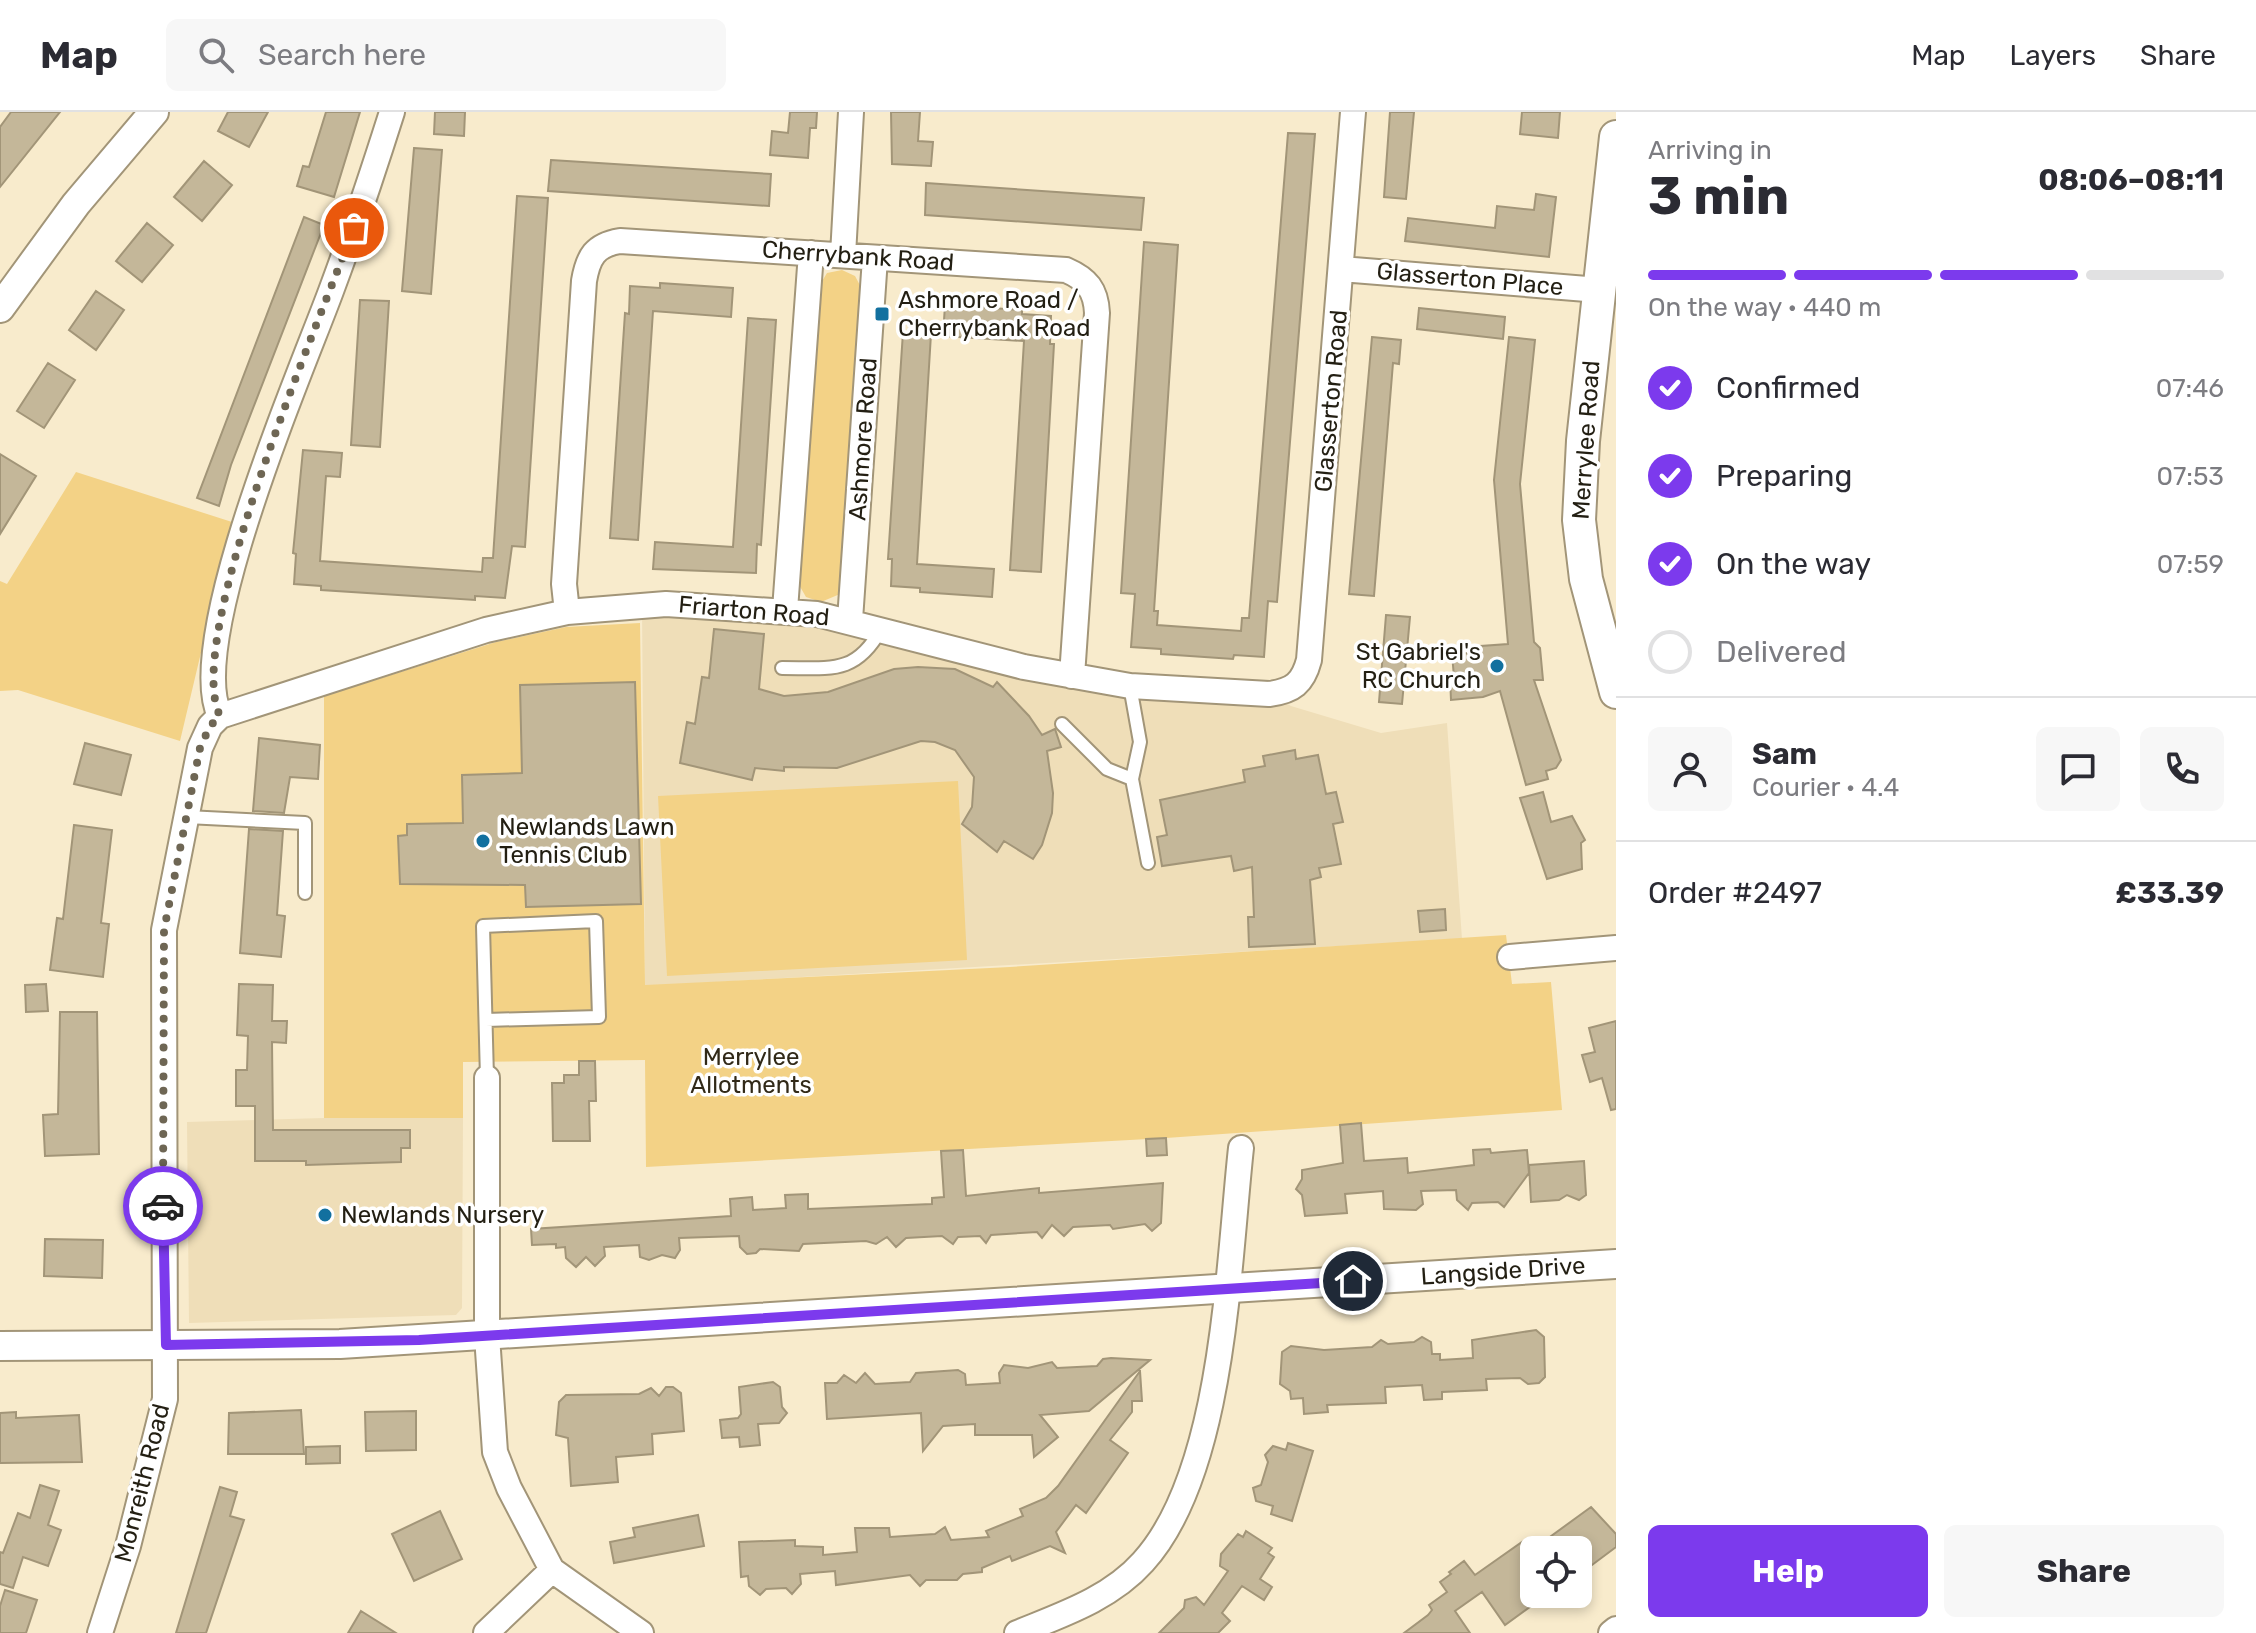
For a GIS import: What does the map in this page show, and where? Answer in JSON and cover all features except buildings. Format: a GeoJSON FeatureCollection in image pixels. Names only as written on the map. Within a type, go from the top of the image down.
{"type":"FeatureCollection","features":[{"type":"Feature","properties":{"kind":"main road","name":"Merrylee Road"},"geometry":{"type":"LineString","coordinates":[[1616,137],[1583,441],[1579,520],[1586,579],[1616,692]]}},
{"type":"Feature","properties":{"kind":"street"},"geometry":{"type":"LineString","coordinates":[[0,308],[76,204],[154,112]]}},
{"type":"Feature","properties":{"kind":"street"},"geometry":{"type":"LineString","coordinates":[[220,716],[214,704],[214,662],[246,517],[363,204],[392,112]]}},
{"type":"Feature","properties":{"kind":"street"},"geometry":{"type":"LineString","coordinates":[[843,255],[851,112]]}},
{"type":"Feature","properties":{"kind":"street","name":"Glasserton Road"},"geometry":{"type":"LineString","coordinates":[[1295,686],[1305,675],[1309,660],[1353,112]]}},
{"type":"Feature","properties":{"kind":"street","name":"Cherrybank Road"},"geometry":{"type":"LineString","coordinates":[[567,612],[564,584],[584,281],[591,254],[599,247],[620,241],[1066,270],[1080,276],[1093,290],[1097,313],[1072,676]]}},
{"type":"Feature","properties":{"kind":"street"},"geometry":{"type":"LineString","coordinates":[[785,610],[811,253]]}},
{"type":"Feature","properties":{"kind":"street","name":"Ashmore Road"},"geometry":{"type":"LineString","coordinates":[[850,620],[875,258]]}},
{"type":"Feature","properties":{"kind":"street","name":"Glasserton Place"},"geometry":{"type":"LineString","coordinates":[[1341,269],[1599,290]]}},
{"type":"Feature","properties":{"kind":"street","name":"Friarton Road"},"geometry":{"type":"LineString","coordinates":[[220,716],[486,630],[567,612],[666,604],[785,610],[850,620],[1024,667],[1130,686],[1269,694],[1295,686]]}},
{"type":"Feature","properties":{"kind":"street","name":"Monreith Road"},"geometry":{"type":"LineString","coordinates":[[100,1633],[128,1546],[165,1399],[162,1158],[164,930],[200,748],[210,726],[220,716]]}},
{"type":"Feature","properties":{"kind":"street"},"geometry":{"type":"LineString","coordinates":[[1510,957],[1616,948]]}},
{"type":"Feature","properties":{"kind":"street"},"geometry":{"type":"LineString","coordinates":[[487,1078],[487,1336],[495,1452],[509,1488],[552,1570],[641,1633]]}},
{"type":"Feature","properties":{"kind":"street"},"geometry":{"type":"LineString","coordinates":[[1017,1633],[1088,1604],[1143,1563],[1182,1505],[1201,1451],[1226,1289],[1241,1148]]}},
{"type":"Feature","properties":{"kind":"street","name":"Langside Drive"},"geometry":{"type":"LineString","coordinates":[[0,1346],[340,1344],[1616,1264]]}},
{"type":"Feature","properties":{"kind":"street"},"geometry":{"type":"LineString","coordinates":[[486,1633],[552,1570]]}},
{"type":"Feature","properties":{"kind":"street"},"geometry":{"type":"LineString","coordinates":[[1611,1633],[1616,1629]]}},
{"type":"Feature","properties":{"kind":"lane"},"geometry":{"type":"LineString","coordinates":[[782,668],[838,668],[869,652],[881,629]]}},
{"type":"Feature","properties":{"kind":"lane"},"geometry":{"type":"LineString","coordinates":[[1130,686],[1140,742],[1132,779],[1148,863]]}},
{"type":"Feature","properties":{"kind":"lane"},"geometry":{"type":"LineString","coordinates":[[1062,724],[1107,769],[1132,779]]}},
{"type":"Feature","properties":{"kind":"lane"},"geometry":{"type":"LineString","coordinates":[[187,817],[305,823],[305,893]]}},
{"type":"Feature","properties":{"kind":"lane"},"geometry":{"type":"LineString","coordinates":[[486,1020],[599,1017],[596,921],[483,926],[487,1078]]}},
{"type":"Feature","properties":{"kind":"shaded area"},"geometry":{"type":"Polygon","coordinates":[[[704,604],[970,653],[1269,694],[1291,706],[1381,733],[1447,723],[1462,939],[645,986],[642,606],[704,604]]]}},
{"type":"Feature","properties":{"kind":"shaded area","name":"Newlands Nursery"},"geometry":{"type":"Polygon","coordinates":[[[463,1118],[462,1308],[456,1315],[189,1323],[187,1122],[463,1118]]]}},
{"type":"Feature","properties":{"kind":"green space"},"geometry":{"type":"Polygon","coordinates":[[[842,270],[855,276],[863,291],[840,594],[821,602],[806,597],[798,583],[818,288],[827,273],[842,270]]]}},
{"type":"Feature","properties":{"kind":"green space"},"geometry":{"type":"Polygon","coordinates":[[[76,472],[232,522],[180,741],[18,690],[0,691],[0,581],[7,584],[76,472]]]}},
{"type":"Feature","properties":{"kind":"green space","name":"Merrylee Allotments"},"geometry":{"type":"Polygon","coordinates":[[[640,623],[645,985],[1010,967],[1506,935],[1512,984],[1551,982],[1562,1110],[1166,1138],[646,1167],[645,1060],[463,1062],[463,1118],[324,1118],[324,696],[496,642],[566,627],[640,623]]]}},
{"type":"Feature","properties":{"kind":"green space"},"geometry":{"type":"Polygon","coordinates":[[[958,781],[967,960],[667,976],[658,796],[958,781]]]}},
{"type":"Feature","properties":{"kind":"way so far"},"geometry":{"type":"LineString","coordinates":[[163,1206],[164,930],[200,748],[210,726],[220,716],[214,704],[213,691],[217,644],[246,517],[259,476],[354,228]]}},
{"type":"Feature","properties":{"kind":"place","name":"Ashmore Road / Cherrybank Road"},"geometry":{"type":"Point","coordinates":[882,314]}},
{"type":"Feature","properties":{"kind":"place","name":"St Gabriel's RC Church"},"geometry":{"type":"Point","coordinates":[1497,666]}},
{"type":"Feature","properties":{"kind":"place","name":"Newlands Lawn Tennis Club"},"geometry":{"type":"Point","coordinates":[483,841]}},
{"type":"Feature","properties":{"kind":"place","name":"Newlands Nursery"},"geometry":{"type":"Point","coordinates":[325,1215]}},
{"type":"Feature","properties":{"kind":"route"},"geometry":{"type":"LineString","coordinates":[[163,1206],[166,1345],[340,1344],[419,1340],[1353,1281]]}}]}
